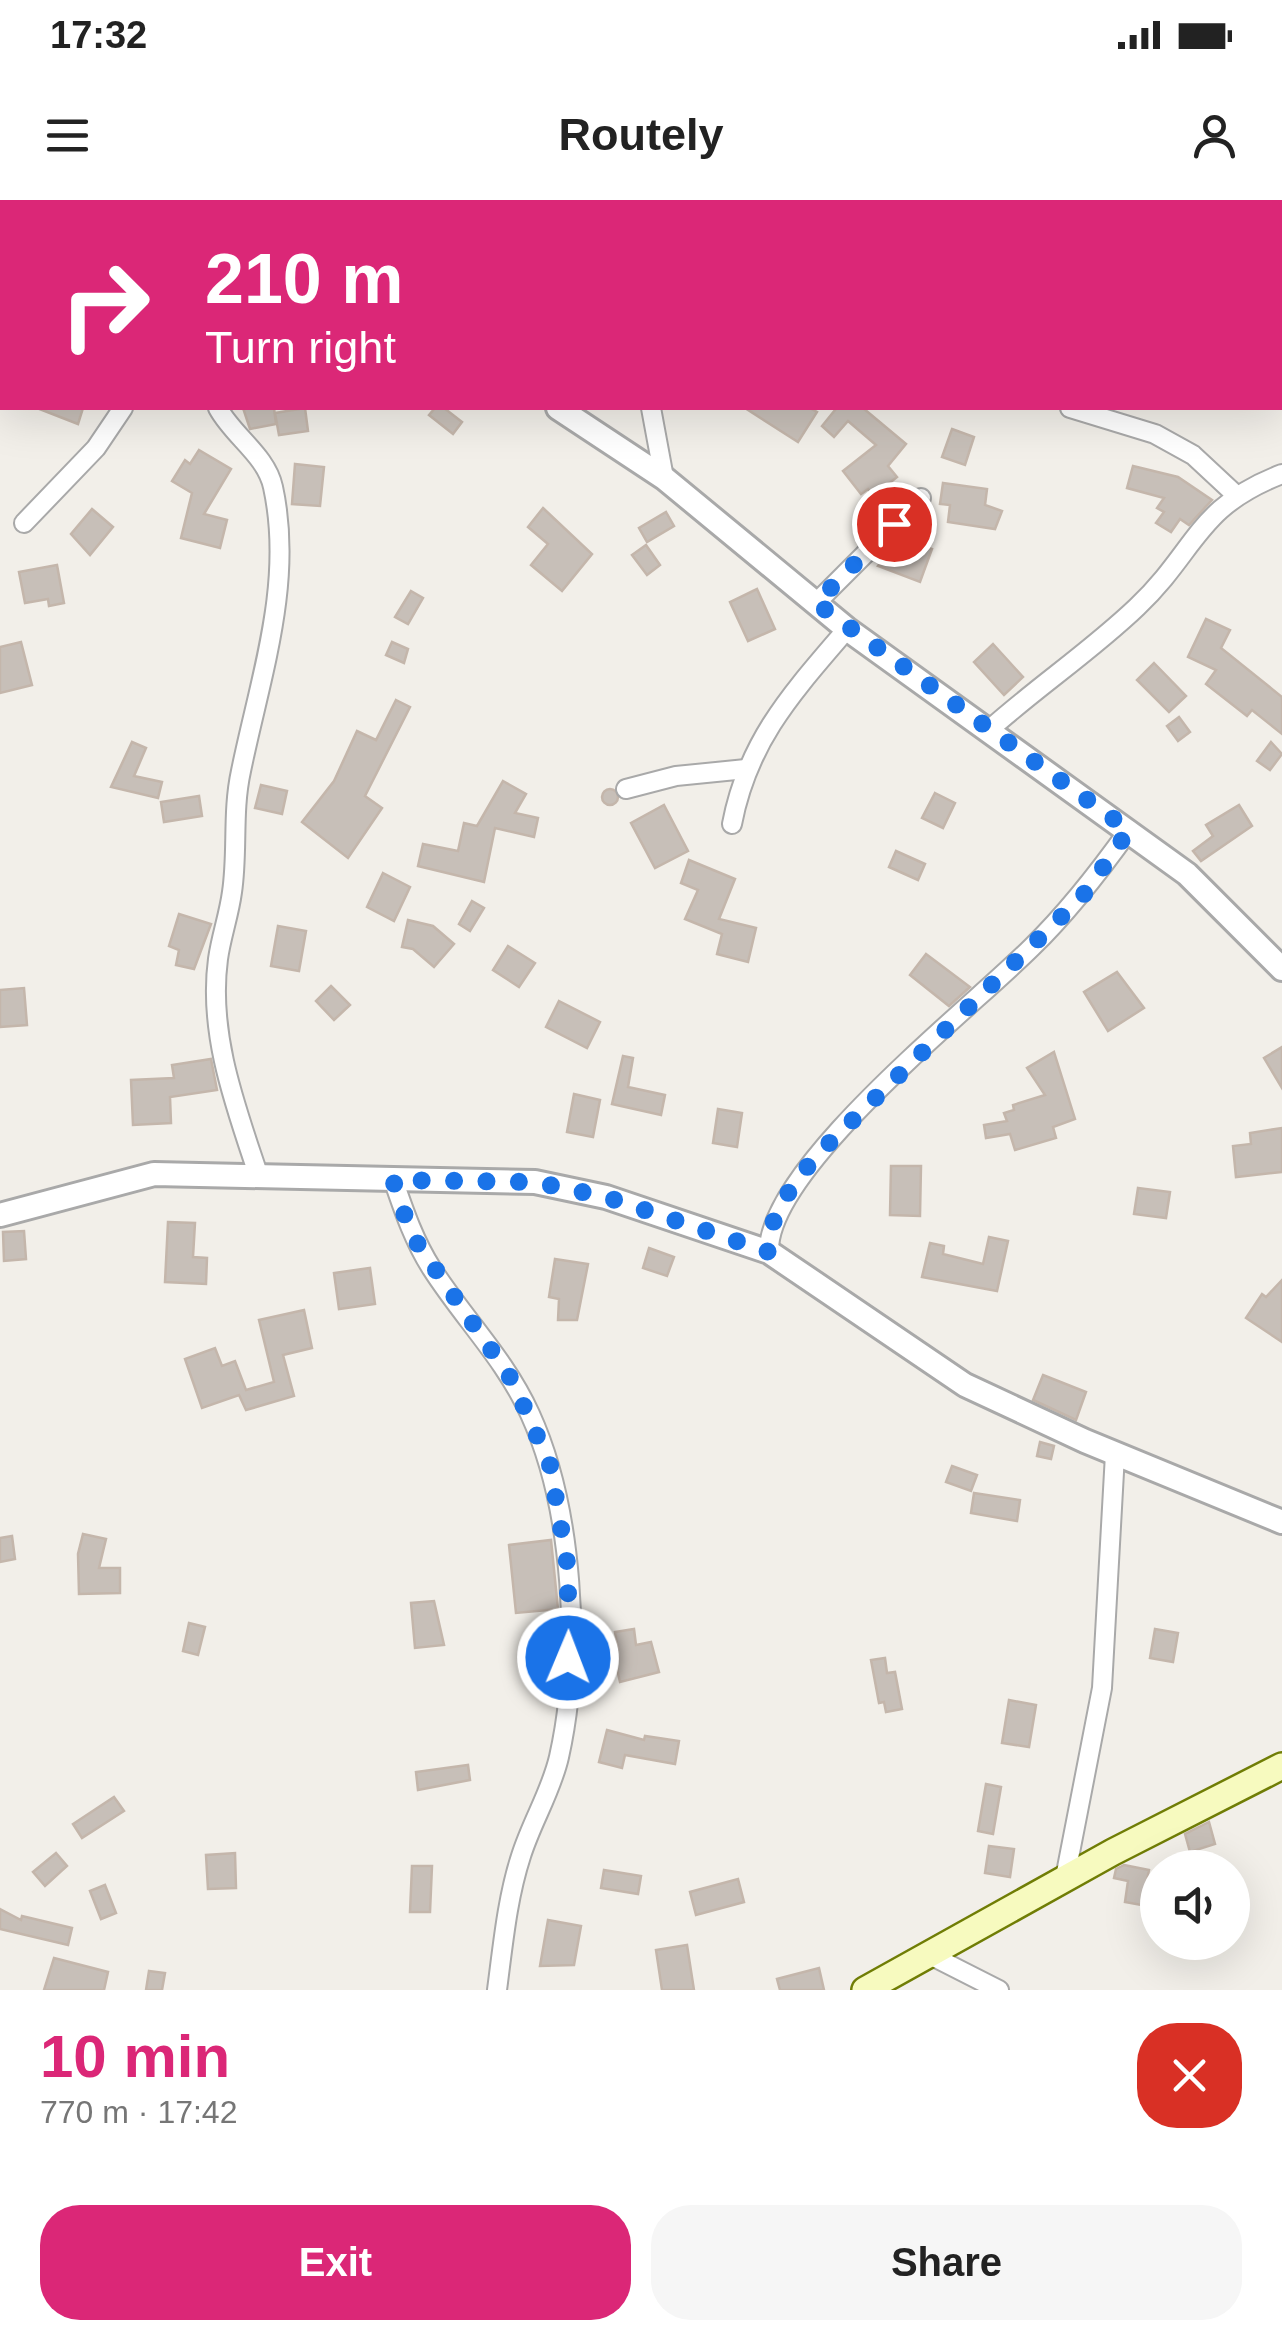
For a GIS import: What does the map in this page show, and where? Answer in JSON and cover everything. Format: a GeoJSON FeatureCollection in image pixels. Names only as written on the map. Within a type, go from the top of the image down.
{"type":"FeatureCollection","features":[{"type":"Feature","properties":{"kind":"main road"},"geometry":{"type":"LineString","coordinates":[[865,1990],[1065,1878],[1282,1766]]}},
{"type":"Feature","properties":{"kind":"street"},"geometry":{"type":"LineString","coordinates":[[24,524],[96,448],[122,410]]}},
{"type":"Feature","properties":{"kind":"street"},"geometry":{"type":"LineString","coordinates":[[219,410],[230,431],[264,462],[273,484],[279,536],[278,591],[240,776],[232,892],[218,960],[216,999],[233,1097],[258,1174]]}},
{"type":"Feature","properties":{"kind":"street"},"geometry":{"type":"LineString","coordinates":[[561,410],[664,478],[847,629],[1187,874],[1282,969]]}},
{"type":"Feature","properties":{"kind":"street"},"geometry":{"type":"LineString","coordinates":[[651,410],[664,478]]}},
{"type":"Feature","properties":{"kind":"street"},"geometry":{"type":"LineString","coordinates":[[1077,410],[1155,434],[1192,455],[1236,494]]}},
{"type":"Feature","properties":{"kind":"street"},"geometry":{"type":"LineString","coordinates":[[990,730],[1142,602],[1201,528],[1236,494],[1282,474]]}},
{"type":"Feature","properties":{"kind":"street"},"geometry":{"type":"LineString","coordinates":[[816,603],[920,498]]}},
{"type":"Feature","properties":{"kind":"street"},"geometry":{"type":"LineString","coordinates":[[732,824],[746,769],[774,719],[847,629]]}},
{"type":"Feature","properties":{"kind":"street"},"geometry":{"type":"LineString","coordinates":[[626,789],[676,776],[746,769]]}},
{"type":"Feature","properties":{"kind":"street"},"geometry":{"type":"LineString","coordinates":[[769,1252],[768,1231],[784,1198],[814,1158],[1086,892],[1129,830]]}},
{"type":"Feature","properties":{"kind":"street"},"geometry":{"type":"LineString","coordinates":[[0,1215],[154,1174],[535,1182],[606,1197],[769,1252],[966,1386],[1115,1454],[1282,1522]]}},
{"type":"Feature","properties":{"kind":"street"},"geometry":{"type":"LineString","coordinates":[[393,1180],[411,1234],[512,1380],[550,1465],[560,1509],[568,1584],[566,1712],[550,1793],[522,1852],[511,1890],[497,1990]]}},
{"type":"Feature","properties":{"kind":"street"},"geometry":{"type":"LineString","coordinates":[[1065,1878],[1102,1688],[1115,1454]]}},
{"type":"Feature","properties":{"kind":"street"},"geometry":{"type":"LineString","coordinates":[[928,1954],[999,1990]]}},
{"type":"Feature","properties":{"kind":"building"},"geometry":{"type":"Polygon","coordinates":[[[42,410],[82,410],[78,424],[42,410]]]}},
{"type":"Feature","properties":{"kind":"building"},"geometry":{"type":"Polygon","coordinates":[[[244,410],[274,410],[276,424],[250,429],[244,410]]]}},
{"type":"Feature","properties":{"kind":"building"},"geometry":{"type":"Polygon","coordinates":[[[305,410],[308,431],[279,435],[275,413],[305,410]]]}},
{"type":"Feature","properties":{"kind":"building"},"geometry":{"type":"Polygon","coordinates":[[[433,410],[447,410],[462,422],[453,434],[429,415],[433,410]]]}},
{"type":"Feature","properties":{"kind":"building"},"geometry":{"type":"Polygon","coordinates":[[[748,410],[817,412],[798,442],[748,410]]]}},
{"type":"Feature","properties":{"kind":"building"},"geometry":{"type":"Polygon","coordinates":[[[835,410],[865,410],[906,444],[888,466],[897,477],[873,496],[868,489],[861,494],[843,471],[876,445],[848,421],[834,437],[822,426],[835,410]]]}},
{"type":"Feature","properties":{"kind":"building"},"geometry":{"type":"Polygon","coordinates":[[[952,429],[974,437],[965,465],[942,457],[952,429]]]}},
{"type":"Feature","properties":{"kind":"building"},"geometry":{"type":"Polygon","coordinates":[[[199,450],[231,469],[204,514],[227,520],[220,548],[181,538],[192,493],[172,481],[185,460],[190,464],[199,450]]]}},
{"type":"Feature","properties":{"kind":"building"},"geometry":{"type":"Polygon","coordinates":[[[295,464],[324,467],[320,506],[292,504],[295,464]]]}},
{"type":"Feature","properties":{"kind":"building"},"geometry":{"type":"Polygon","coordinates":[[[1133,466],[1178,477],[1212,500],[1189,525],[1180,519],[1171,532],[1156,523],[1164,512],[1157,508],[1164,498],[1127,488],[1133,466]]]}},
{"type":"Feature","properties":{"kind":"building"},"geometry":{"type":"Polygon","coordinates":[[[943,483],[987,489],[985,505],[1002,511],[995,529],[948,522],[950,505],[940,504],[943,483]]]}},
{"type":"Feature","properties":{"kind":"building"},"geometry":{"type":"Polygon","coordinates":[[[543,508],[592,554],[562,591],[531,565],[548,544],[528,527],[543,508]]]}},
{"type":"Feature","properties":{"kind":"building"},"geometry":{"type":"Polygon","coordinates":[[[92,509],[113,527],[90,555],[71,534],[92,509]]]}},
{"type":"Feature","properties":{"kind":"building"},"geometry":{"type":"Polygon","coordinates":[[[666,512],[674,526],[647,542],[639,528],[666,512]]]}},
{"type":"Feature","properties":{"kind":"building"},"geometry":{"type":"Polygon","coordinates":[[[900,537],[932,549],[920,582],[878,566],[900,537]]]}},
{"type":"Feature","properties":{"kind":"building"},"geometry":{"type":"Polygon","coordinates":[[[646,545],[660,565],[647,575],[632,555],[646,545]]]}},
{"type":"Feature","properties":{"kind":"building"},"geometry":{"type":"Polygon","coordinates":[[[57,565],[64,603],[49,606],[48,599],[25,603],[19,572],[57,565]]]}},
{"type":"Feature","properties":{"kind":"building"},"geometry":{"type":"Polygon","coordinates":[[[757,589],[775,629],[748,641],[730,602],[757,589]]]}},
{"type":"Feature","properties":{"kind":"building"},"geometry":{"type":"Polygon","coordinates":[[[411,591],[423,598],[408,624],[395,617],[411,591]]]}},
{"type":"Feature","properties":{"kind":"building"},"geometry":{"type":"Polygon","coordinates":[[[1206,619],[1230,630],[1221,648],[1282,697],[1282,734],[1252,710],[1247,716],[1206,684],[1216,670],[1188,657],[1206,619]]]}},
{"type":"Feature","properties":{"kind":"building"},"geometry":{"type":"Polygon","coordinates":[[[21,642],[32,685],[0,693],[0,647],[21,642]]]}},
{"type":"Feature","properties":{"kind":"building"},"geometry":{"type":"Polygon","coordinates":[[[392,642],[408,649],[404,663],[386,655],[392,642]]]}},
{"type":"Feature","properties":{"kind":"building"},"geometry":{"type":"Polygon","coordinates":[[[993,644],[1023,677],[1004,695],[974,662],[993,644]]]}},
{"type":"Feature","properties":{"kind":"building"},"geometry":{"type":"Polygon","coordinates":[[[1154,663],[1186,696],[1169,712],[1137,680],[1154,663]]]}},
{"type":"Feature","properties":{"kind":"building"},"geometry":{"type":"Polygon","coordinates":[[[396,700],[410,707],[365,796],[382,808],[348,858],[302,822],[334,781],[357,731],[376,740],[396,700]]]}},
{"type":"Feature","properties":{"kind":"building"},"geometry":{"type":"Polygon","coordinates":[[[1179,717],[1190,732],[1178,741],[1167,726],[1179,717]]]}},
{"type":"Feature","properties":{"kind":"building"},"geometry":{"type":"Polygon","coordinates":[[[132,742],[146,748],[134,776],[162,782],[158,798],[111,787],[132,742]]]}},
{"type":"Feature","properties":{"kind":"building"},"geometry":{"type":"Polygon","coordinates":[[[1271,742],[1282,754],[1270,770],[1257,761],[1271,742]]]}},
{"type":"Feature","properties":{"kind":"building"},"geometry":{"type":"Polygon","coordinates":[[[503,781],[526,794],[515,813],[538,818],[534,837],[495,828],[484,882],[418,866],[423,844],[458,851],[464,823],[477,826],[503,781]]]}},
{"type":"Feature","properties":{"kind":"building"},"geometry":{"type":"Polygon","coordinates":[[[261,785],[287,791],[282,814],[255,808],[261,785]]]}},
{"type":"Feature","properties":{"kind":"building"},"geometry":{"type":"Polygon","coordinates":[[[610,789],[618,797],[610,805],[602,797],[610,789]]]}},
{"type":"Feature","properties":{"kind":"building"},"geometry":{"type":"Polygon","coordinates":[[[935,793],[955,803],[943,828],[922,818],[935,793]]]}},
{"type":"Feature","properties":{"kind":"building"},"geometry":{"type":"Polygon","coordinates":[[[199,796],[202,816],[164,822],[161,802],[199,796]]]}},
{"type":"Feature","properties":{"kind":"building"},"geometry":{"type":"Polygon","coordinates":[[[664,805],[688,851],[655,868],[631,823],[664,805]]]}},
{"type":"Feature","properties":{"kind":"building"},"geometry":{"type":"Polygon","coordinates":[[[1239,805],[1252,826],[1201,861],[1193,851],[1213,836],[1206,825],[1239,805]]]}},
{"type":"Feature","properties":{"kind":"building"},"geometry":{"type":"Polygon","coordinates":[[[896,851],[925,864],[918,880],[889,867],[896,851]]]}},
{"type":"Feature","properties":{"kind":"building"},"geometry":{"type":"Polygon","coordinates":[[[689,860],[735,879],[719,919],[756,928],[748,962],[717,954],[722,934],[685,919],[698,890],[681,883],[689,860]]]}},
{"type":"Feature","properties":{"kind":"building"},"geometry":{"type":"Polygon","coordinates":[[[383,873],[410,887],[394,921],[367,907],[383,873]]]}},
{"type":"Feature","properties":{"kind":"building"},"geometry":{"type":"Polygon","coordinates":[[[472,901],[484,908],[470,931],[459,924],[472,901]]]}},
{"type":"Feature","properties":{"kind":"building"},"geometry":{"type":"Polygon","coordinates":[[[179,914],[211,924],[194,969],[176,965],[179,950],[169,946],[179,914]]]}},
{"type":"Feature","properties":{"kind":"building"},"geometry":{"type":"Polygon","coordinates":[[[408,920],[433,926],[454,944],[434,967],[413,949],[402,947],[408,920]]]}},
{"type":"Feature","properties":{"kind":"building"},"geometry":{"type":"Polygon","coordinates":[[[278,926],[306,931],[299,971],[271,966],[278,926]]]}},
{"type":"Feature","properties":{"kind":"building"},"geometry":{"type":"Polygon","coordinates":[[[508,946],[535,963],[519,987],[493,970],[508,946]]]}},
{"type":"Feature","properties":{"kind":"building"},"geometry":{"type":"Polygon","coordinates":[[[926,954],[970,987],[949,1006],[910,975],[926,954]]]}},
{"type":"Feature","properties":{"kind":"building"},"geometry":{"type":"Polygon","coordinates":[[[1117,972],[1144,1008],[1108,1031],[1084,992],[1117,972]]]}},
{"type":"Feature","properties":{"kind":"building"},"geometry":{"type":"Polygon","coordinates":[[[331,986],[350,1005],[334,1020],[316,1001],[331,986]]]}},
{"type":"Feature","properties":{"kind":"building"},"geometry":{"type":"Polygon","coordinates":[[[24,988],[27,1025],[0,1027],[0,990],[24,988]]]}},
{"type":"Feature","properties":{"kind":"building"},"geometry":{"type":"Polygon","coordinates":[[[559,1001],[600,1022],[587,1048],[546,1027],[559,1001]]]}},
{"type":"Feature","properties":{"kind":"building"},"geometry":{"type":"Polygon","coordinates":[[[1282,1047],[1282,1088],[1264,1058],[1282,1047]]]}},
{"type":"Feature","properties":{"kind":"building"},"geometry":{"type":"Polygon","coordinates":[[[1054,1052],[1075,1119],[1053,1127],[1056,1138],[1015,1150],[1010,1134],[986,1138],[984,1125],[1007,1121],[1004,1113],[1014,1110],[1013,1105],[1045,1095],[1027,1068],[1054,1052]]]}},
{"type":"Feature","properties":{"kind":"building"},"geometry":{"type":"Polygon","coordinates":[[[623,1056],[633,1058],[628,1087],[665,1095],[661,1115],[612,1104],[623,1056]]]}},
{"type":"Feature","properties":{"kind":"building"},"geometry":{"type":"Polygon","coordinates":[[[211,1059],[217,1090],[170,1097],[171,1123],[133,1125],[131,1080],[174,1078],[172,1065],[211,1059]]]}},
{"type":"Feature","properties":{"kind":"building"},"geometry":{"type":"Polygon","coordinates":[[[574,1094],[600,1100],[593,1137],[567,1132],[574,1094]]]}},
{"type":"Feature","properties":{"kind":"building"},"geometry":{"type":"Polygon","coordinates":[[[718,1109],[742,1113],[737,1147],[713,1143],[718,1109]]]}},
{"type":"Feature","properties":{"kind":"building"},"geometry":{"type":"Polygon","coordinates":[[[1282,1128],[1282,1172],[1236,1177],[1233,1146],[1251,1144],[1250,1133],[1282,1128]]]}},
{"type":"Feature","properties":{"kind":"building"},"geometry":{"type":"Polygon","coordinates":[[[891,1166],[921,1166],[920,1216],[890,1215],[891,1166]]]}},
{"type":"Feature","properties":{"kind":"building"},"geometry":{"type":"Polygon","coordinates":[[[1138,1188],[1170,1192],[1166,1218],[1134,1214],[1138,1188]]]}},
{"type":"Feature","properties":{"kind":"building"},"geometry":{"type":"Polygon","coordinates":[[[168,1222],[195,1223],[193,1257],[207,1258],[206,1284],[165,1282],[168,1222]]]}},
{"type":"Feature","properties":{"kind":"building"},"geometry":{"type":"Polygon","coordinates":[[[24,1231],[26,1259],[4,1261],[3,1232],[24,1231]]]}},
{"type":"Feature","properties":{"kind":"building"},"geometry":{"type":"Polygon","coordinates":[[[989,1237],[1008,1241],[997,1291],[922,1277],[930,1243],[944,1246],[943,1254],[983,1264],[989,1237]]]}},
{"type":"Feature","properties":{"kind":"building"},"geometry":{"type":"Polygon","coordinates":[[[649,1248],[674,1257],[667,1276],[643,1268],[649,1248]]]}},
{"type":"Feature","properties":{"kind":"building"},"geometry":{"type":"Polygon","coordinates":[[[555,1259],[588,1264],[577,1320],[558,1320],[559,1299],[549,1297],[555,1259]]]}},
{"type":"Feature","properties":{"kind":"building"},"geometry":{"type":"Polygon","coordinates":[[[370,1268],[375,1304],[339,1309],[334,1273],[370,1268]]]}},
{"type":"Feature","properties":{"kind":"building"},"geometry":{"type":"Polygon","coordinates":[[[1282,1280],[1282,1342],[1246,1318],[1262,1294],[1266,1297],[1282,1280]]]}},
{"type":"Feature","properties":{"kind":"building"},"geometry":{"type":"Polygon","coordinates":[[[304,1310],[312,1348],[283,1355],[294,1396],[246,1410],[239,1395],[202,1408],[185,1359],[215,1348],[222,1366],[235,1361],[246,1390],[274,1382],[259,1320],[304,1310]]]}},
{"type":"Feature","properties":{"kind":"building"},"geometry":{"type":"Polygon","coordinates":[[[1043,1375],[1086,1392],[1076,1420],[1033,1400],[1043,1375]]]}},
{"type":"Feature","properties":{"kind":"building"},"geometry":{"type":"Polygon","coordinates":[[[1040,1442],[1054,1446],[1051,1459],[1037,1456],[1040,1442]]]}},
{"type":"Feature","properties":{"kind":"building"},"geometry":{"type":"Polygon","coordinates":[[[952,1466],[977,1475],[971,1491],[946,1482],[952,1466]]]}},
{"type":"Feature","properties":{"kind":"building"},"geometry":{"type":"Polygon","coordinates":[[[974,1493],[1020,1500],[1017,1521],[971,1513],[974,1493]]]}},
{"type":"Feature","properties":{"kind":"building"},"geometry":{"type":"Polygon","coordinates":[[[83,1534],[106,1539],[99,1568],[120,1568],[120,1593],[79,1594],[78,1554],[83,1534]]]}},
{"type":"Feature","properties":{"kind":"building"},"geometry":{"type":"Polygon","coordinates":[[[12,1536],[15,1559],[0,1562],[0,1538],[12,1536]]]}},
{"type":"Feature","properties":{"kind":"building"},"geometry":{"type":"Polygon","coordinates":[[[551,1540],[558,1609],[516,1613],[509,1545],[551,1540]]]}},
{"type":"Feature","properties":{"kind":"building"},"geometry":{"type":"Polygon","coordinates":[[[434,1601],[444,1645],[415,1648],[411,1603],[434,1601]]]}},
{"type":"Feature","properties":{"kind":"building"},"geometry":{"type":"Polygon","coordinates":[[[189,1623],[205,1627],[198,1655],[183,1651],[189,1623]]]}},
{"type":"Feature","properties":{"kind":"building"},"geometry":{"type":"Polygon","coordinates":[[[634,1629],[636,1645],[651,1642],[659,1672],[620,1682],[613,1652],[618,1650],[615,1632],[634,1629]]]}},
{"type":"Feature","properties":{"kind":"building"},"geometry":{"type":"Polygon","coordinates":[[[1155,1629],[1178,1633],[1173,1662],[1150,1658],[1155,1629]]]}},
{"type":"Feature","properties":{"kind":"building"},"geometry":{"type":"Polygon","coordinates":[[[885,1658],[887,1673],[895,1672],[902,1709],[886,1712],[884,1702],[879,1703],[871,1660],[885,1658]]]}},
{"type":"Feature","properties":{"kind":"building"},"geometry":{"type":"Polygon","coordinates":[[[1009,1700],[1036,1705],[1029,1747],[1002,1743],[1009,1700]]]}},
{"type":"Feature","properties":{"kind":"building"},"geometry":{"type":"Polygon","coordinates":[[[607,1730],[644,1740],[645,1736],[679,1741],[675,1764],[625,1755],[622,1768],[599,1762],[607,1730]]]}},
{"type":"Feature","properties":{"kind":"building"},"geometry":{"type":"Polygon","coordinates":[[[468,1765],[470,1780],[418,1790],[416,1772],[468,1765]]]}},
{"type":"Feature","properties":{"kind":"building"},"geometry":{"type":"Polygon","coordinates":[[[986,1784],[1001,1787],[993,1834],[978,1831],[986,1784]]]}},
{"type":"Feature","properties":{"kind":"building"},"geometry":{"type":"Polygon","coordinates":[[[114,1797],[124,1811],[82,1838],[73,1824],[114,1797]]]}},
{"type":"Feature","properties":{"kind":"building"},"geometry":{"type":"Polygon","coordinates":[[[1209,1822],[1215,1844],[1189,1850],[1185,1834],[1209,1822]]]}},
{"type":"Feature","properties":{"kind":"building"},"geometry":{"type":"Polygon","coordinates":[[[989,1846],[1014,1849],[1010,1877],[985,1873],[989,1846]]]}},
{"type":"Feature","properties":{"kind":"building"},"geometry":{"type":"Polygon","coordinates":[[[56,1853],[67,1866],[45,1886],[33,1872],[56,1853]]]}},
{"type":"Feature","properties":{"kind":"building"},"geometry":{"type":"Polygon","coordinates":[[[235,1853],[236,1888],[208,1889],[206,1855],[235,1853]]]}},
{"type":"Feature","properties":{"kind":"building"},"geometry":{"type":"Polygon","coordinates":[[[1124,1865],[1140,1868],[1140,1905],[1125,1902],[1128,1881],[1114,1878],[1116,1869],[1124,1865]]]}},
{"type":"Feature","properties":{"kind":"building"},"geometry":{"type":"Polygon","coordinates":[[[412,1866],[432,1866],[430,1912],[410,1912],[412,1866]]]}},
{"type":"Feature","properties":{"kind":"building"},"geometry":{"type":"Polygon","coordinates":[[[604,1870],[641,1876],[638,1894],[601,1888],[604,1870]]]}},
{"type":"Feature","properties":{"kind":"building"},"geometry":{"type":"Polygon","coordinates":[[[738,1879],[744,1902],[696,1915],[690,1892],[738,1879]]]}},
{"type":"Feature","properties":{"kind":"building"},"geometry":{"type":"Polygon","coordinates":[[[105,1885],[116,1913],[101,1919],[90,1891],[105,1885]]]}},
{"type":"Feature","properties":{"kind":"building"},"geometry":{"type":"Polygon","coordinates":[[[0,1909],[21,1920],[22,1916],[72,1928],[68,1945],[0,1929],[0,1909]]]}},
{"type":"Feature","properties":{"kind":"building"},"geometry":{"type":"Polygon","coordinates":[[[548,1920],[581,1926],[574,1965],[540,1966],[548,1920]]]}},
{"type":"Feature","properties":{"kind":"building"},"geometry":{"type":"Polygon","coordinates":[[[687,1945],[694,1990],[662,1990],[656,1950],[687,1945]]]}},
{"type":"Feature","properties":{"kind":"building"},"geometry":{"type":"Polygon","coordinates":[[[54,1958],[108,1972],[104,1990],[44,1990],[54,1958]]]}},
{"type":"Feature","properties":{"kind":"building"},"geometry":{"type":"Polygon","coordinates":[[[819,1968],[824,1990],[780,1990],[777,1979],[819,1968]]]}},
{"type":"Feature","properties":{"kind":"building"},"geometry":{"type":"Polygon","coordinates":[[[149,1971],[165,1973],[162,1990],[146,1990],[149,1971]]]}},
{"type":"Feature","properties":{"kind":"route"},"geometry":{"type":"LineString","coordinates":[[568,1658],[568,1568],[550,1465],[530,1414],[496,1353],[434,1272],[411,1234],[393,1180],[535,1182],[606,1197],[769,1252],[768,1231],[784,1198],[814,1158],[1086,892],[1129,830],[816,603],[894,524]]}}]}
